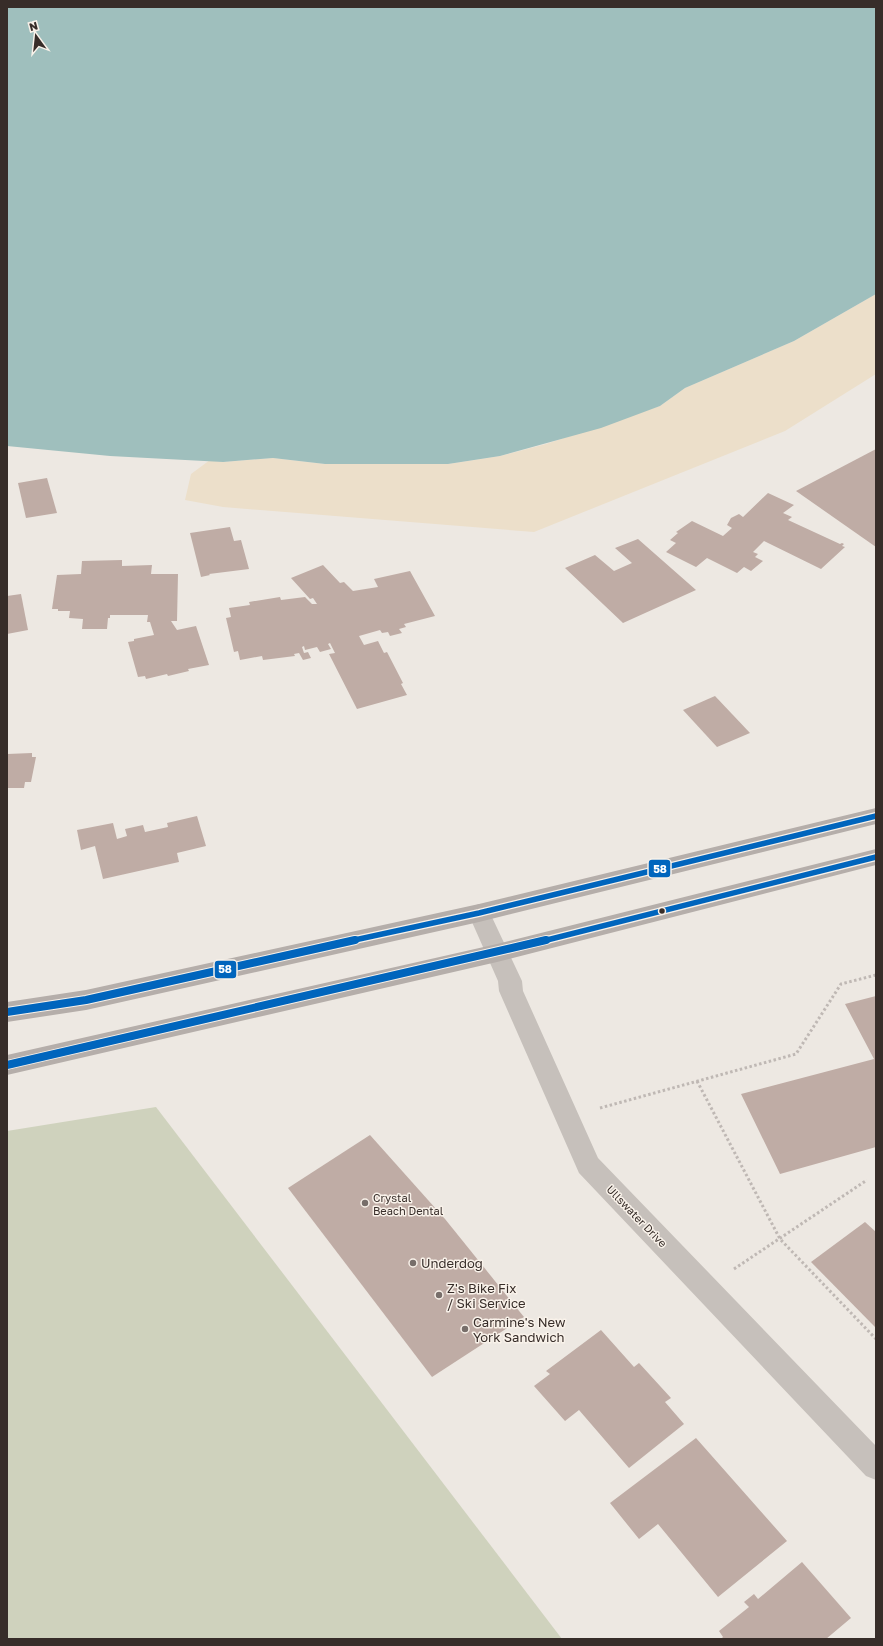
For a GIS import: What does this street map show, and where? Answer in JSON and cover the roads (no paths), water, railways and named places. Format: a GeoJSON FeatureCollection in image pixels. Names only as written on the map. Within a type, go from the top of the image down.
{"type":"FeatureCollection","features":[{"type":"Feature","properties":{"kind":"main road"},"geometry":{"type":"LineString","coordinates":[[7,1012],[86,1000],[479,913],[876,816]]}},
{"type":"Feature","properties":{"kind":"main road"},"geometry":{"type":"LineString","coordinates":[[7,1065],[497,953],[876,856]]}},
{"type":"Feature","properties":{"kind":"street","name":"Ullswater Drive"},"geometry":{"type":"LineString","coordinates":[[479,913],[510,981],[511,991],[588,1165],[876,1466]]}},
{"type":"Feature","properties":{"kind":"water"},"geometry":{"type":"Polygon","coordinates":[[[7,7],[876,7],[876,294],[794,341],[685,388],[660,406],[601,428],[500,456],[448,464],[325,464],[273,458],[223,462],[110,456],[7,446],[7,7]]]}},
{"type":"Feature","properties":{"kind":"place","name":"Crystal Beach Dental"},"geometry":{"type":"Point","coordinates":[365,1203]}},
{"type":"Feature","properties":{"kind":"place","name":"Underdog"},"geometry":{"type":"Point","coordinates":[413,1263]}},
{"type":"Feature","properties":{"kind":"place","name":"Z's Bike Fix / Ski Service"},"geometry":{"type":"Point","coordinates":[439,1295]}},
{"type":"Feature","properties":{"kind":"place","name":"Carmine's New York Sandwich"},"geometry":{"type":"Point","coordinates":[465,1329]}}]}
